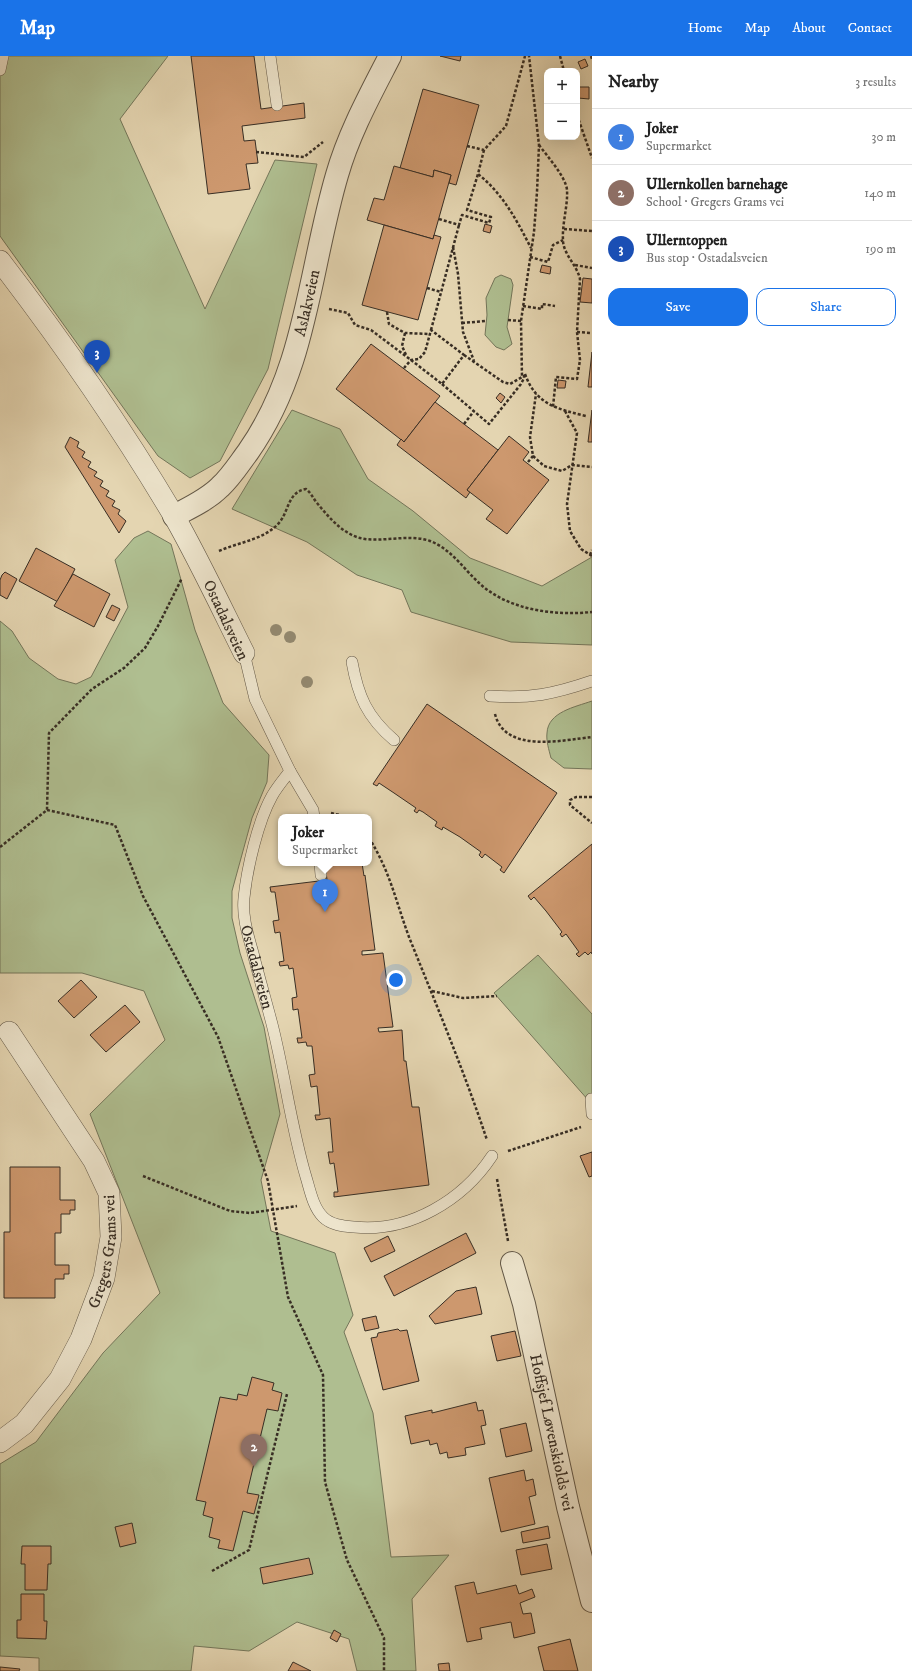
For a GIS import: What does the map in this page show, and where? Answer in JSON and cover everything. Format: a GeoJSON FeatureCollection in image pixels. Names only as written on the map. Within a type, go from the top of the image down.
{"type":"FeatureCollection","features":[{"type":"Feature","properties":{"kind":"street","name":"Aslakveien"},"geometry":{"type":"LineString","coordinates":[[174,516],[211,494],[230,476],[258,437],[280,396],[297,347],[337,173],[358,120],[390,56]]}},
{"type":"Feature","properties":{"kind":"street","name":"Ostadalsveien"},"geometry":{"type":"LineString","coordinates":[[0,262],[69,354],[105,406],[174,516],[244,653]]}},
{"type":"Feature","properties":{"kind":"street","name":"Gregers Grams vei"},"geometry":{"type":"LineString","coordinates":[[0,1442],[24,1424],[60,1380],[81,1339],[104,1278],[111,1237],[109,1193],[94,1161],[9,1032]]}},
{"type":"Feature","properties":{"kind":"street","name":"Hoffsjef Løvenskiolds vei"},"geometry":{"type":"LineString","coordinates":[[512,1264],[524,1304],[568,1507],[592,1601]]}},
{"type":"Feature","properties":{"kind":"lane"},"geometry":{"type":"LineString","coordinates":[[0,70],[3,56]]}},
{"type":"Feature","properties":{"kind":"lane"},"geometry":{"type":"LineString","coordinates":[[270,56],[277,105]]}},
{"type":"Feature","properties":{"kind":"lane","name":"Ostadalsveien"},"geometry":{"type":"LineString","coordinates":[[244,653],[255,699],[290,771],[273,795],[262,818],[248,874],[244,899],[245,923],[272,1025],[300,1154],[318,1210],[331,1223],[363,1228],[408,1221],[428,1213],[454,1196],[474,1180],[492,1156]]}},
{"type":"Feature","properties":{"kind":"lane"},"geometry":{"type":"LineString","coordinates":[[352,662],[356,680],[365,706],[382,730],[394,740]]}},
{"type":"Feature","properties":{"kind":"lane"},"geometry":{"type":"LineString","coordinates":[[490,696],[519,698],[546,694],[592,681]]}},
{"type":"Feature","properties":{"kind":"lane"},"geometry":{"type":"LineString","coordinates":[[290,771],[313,810],[314,814]]}},
{"type":"Feature","properties":{"kind":"lane"},"geometry":{"type":"LineString","coordinates":[[320,866],[321,875]]}},
{"type":"Feature","properties":{"kind":"lane"},"geometry":{"type":"LineString","coordinates":[[591,1099],[592,1114]]}},
{"type":"Feature","properties":{"kind":"path"},"geometry":{"type":"LineString","coordinates":[[404,368],[411,360],[419,359],[425,352],[462,215],[489,223],[490,217],[467,210],[484,150],[506,126],[525,56]]}},
{"type":"Feature","properties":{"kind":"path"},"geometry":{"type":"LineString","coordinates":[[328,308],[348,313],[355,325],[371,330],[407,356],[489,424],[523,382],[521,321],[537,192],[539,145],[529,56]]}},
{"type":"Feature","properties":{"kind":"path"},"geometry":{"type":"LineString","coordinates":[[560,56],[563,68]]}},
{"type":"Feature","properties":{"kind":"path"},"geometry":{"type":"LineString","coordinates":[[580,124],[592,158]]}},
{"type":"Feature","properties":{"kind":"path"},"geometry":{"type":"LineString","coordinates":[[256,152],[304,157],[328,138]]}},
{"type":"Feature","properties":{"kind":"path"},"geometry":{"type":"LineString","coordinates":[[539,145],[555,166],[567,188],[562,240],[570,260],[575,265],[580,279],[577,332],[580,360],[577,380],[556,377],[553,407]]}},
{"type":"Feature","properties":{"kind":"path"},"geometry":{"type":"LineString","coordinates":[[467,146],[484,150]]}},
{"type":"Feature","properties":{"kind":"path"},"geometry":{"type":"LineString","coordinates":[[478,174],[493,187],[504,200],[531,248]]}},
{"type":"Feature","properties":{"kind":"path"},"geometry":{"type":"LineString","coordinates":[[439,219],[459,225]]}},
{"type":"Feature","properties":{"kind":"path"},"geometry":{"type":"LineString","coordinates":[[564,229],[592,231]]}},
{"type":"Feature","properties":{"kind":"path"},"geometry":{"type":"LineString","coordinates":[[530,257],[548,262],[553,245],[562,240]]}},
{"type":"Feature","properties":{"kind":"path"},"geometry":{"type":"LineString","coordinates":[[453,246],[458,274],[462,323],[470,352],[475,363]]}},
{"type":"Feature","properties":{"kind":"path"},"geometry":{"type":"LineString","coordinates":[[575,265],[592,268]]}},
{"type":"Feature","properties":{"kind":"path"},"geometry":{"type":"LineString","coordinates":[[427,288],[441,292]]}},
{"type":"Feature","properties":{"kind":"path"},"geometry":{"type":"LineString","coordinates":[[523,306],[542,309],[542,304],[555,306]]}},
{"type":"Feature","properties":{"kind":"path"},"geometry":{"type":"LineString","coordinates":[[387,312],[389,324],[404,333],[430,334]]}},
{"type":"Feature","properties":{"kind":"path"},"geometry":{"type":"LineString","coordinates":[[508,320],[521,321]]}},
{"type":"Feature","properties":{"kind":"path"},"geometry":{"type":"LineString","coordinates":[[462,323],[486,321]]}},
{"type":"Feature","properties":{"kind":"path"},"geometry":{"type":"LineString","coordinates":[[431,330],[503,382],[510,384],[522,377],[523,369]]}},
{"type":"Feature","properties":{"kind":"path"},"geometry":{"type":"LineString","coordinates":[[577,332],[591,333]]}},
{"type":"Feature","properties":{"kind":"path"},"geometry":{"type":"LineString","coordinates":[[404,333],[402,346],[407,356]]}},
{"type":"Feature","properties":{"kind":"path"},"geometry":{"type":"LineString","coordinates":[[442,384],[464,355]]}},
{"type":"Feature","properties":{"kind":"path"},"geometry":{"type":"LineString","coordinates":[[523,369],[531,388],[542,400],[553,407],[586,416]]}},
{"type":"Feature","properties":{"kind":"path"},"geometry":{"type":"LineString","coordinates":[[536,394],[530,437],[533,456],[544,466],[562,471],[572,465],[592,467]]}},
{"type":"Feature","properties":{"kind":"path"},"geometry":{"type":"LineString","coordinates":[[464,424],[474,411]]}},
{"type":"Feature","properties":{"kind":"path"},"geometry":{"type":"LineString","coordinates":[[565,411],[577,433],[567,504],[570,531],[581,549],[591,556],[592,550]]}},
{"type":"Feature","properties":{"kind":"path"},"geometry":{"type":"LineString","coordinates":[[528,462],[533,456]]}},
{"type":"Feature","properties":{"kind":"path"},"geometry":{"type":"LineString","coordinates":[[47,810],[49,733],[92,689],[124,668],[145,648],[158,626],[178,584],[186,572],[198,561],[227,547],[267,534],[280,523],[294,495],[299,491],[306,489],[329,517],[352,536],[370,540],[407,537],[432,542],[457,559],[484,587],[496,596],[511,604],[531,610],[592,612]]}},
{"type":"Feature","properties":{"kind":"path"},"geometry":{"type":"LineString","coordinates":[[490,696],[496,717],[502,728],[513,736],[528,742],[545,742],[592,737]]}},
{"type":"Feature","properties":{"kind":"path"},"geometry":{"type":"LineString","coordinates":[[592,797],[576,797],[570,800],[570,805],[592,823]]}},
{"type":"Feature","properties":{"kind":"path"},"geometry":{"type":"LineString","coordinates":[[0,847],[47,810],[115,824],[143,896],[218,1037],[268,1181],[288,1297],[323,1375],[325,1482],[347,1560],[384,1638],[384,1671]]}},
{"type":"Feature","properties":{"kind":"path"},"geometry":{"type":"LineString","coordinates":[[372,843],[390,878],[409,936],[432,991],[492,1156],[512,1264]]}},
{"type":"Feature","properties":{"kind":"path"},"geometry":{"type":"LineString","coordinates":[[432,991],[463,998],[497,996]]}},
{"type":"Feature","properties":{"kind":"path"},"geometry":{"type":"LineString","coordinates":[[492,1156],[585,1126]]}},
{"type":"Feature","properties":{"kind":"path"},"geometry":{"type":"LineString","coordinates":[[143,1176],[230,1211],[250,1213],[298,1206],[312,1194]]}},
{"type":"Feature","properties":{"kind":"path"},"geometry":{"type":"LineString","coordinates":[[212,1571],[249,1550],[286,1394]]}},
{"type":"Feature","properties":{"kind":"green space"},"geometry":{"type":"Polygon","coordinates":[[[0,56],[168,56],[120,119],[205,309],[275,160],[317,164],[268,369],[220,461],[190,478],[158,456],[0,236],[0,56]]]}},
{"type":"Feature","properties":{"kind":"green space"},"geometry":{"type":"Polygon","coordinates":[[[501,275],[511,279],[513,285],[507,327],[512,344],[504,350],[496,347],[485,335],[487,315],[486,298],[495,278],[501,275]]]}},
{"type":"Feature","properties":{"kind":"green space"},"geometry":{"type":"Polygon","coordinates":[[[292,410],[340,429],[368,479],[413,511],[470,558],[542,586],[592,557],[592,645],[511,642],[411,612],[402,590],[357,575],[307,542],[232,509],[292,410]]]}},
{"type":"Feature","properties":{"kind":"green space"},"geometry":{"type":"Polygon","coordinates":[[[148,531],[171,544],[195,630],[223,703],[269,755],[267,782],[252,818],[232,891],[232,918],[240,953],[264,1027],[280,1114],[261,1180],[271,1231],[335,1253],[353,1315],[344,1332],[373,1413],[391,1557],[449,1555],[412,1599],[416,1671],[357,1671],[349,1639],[297,1622],[249,1651],[194,1646],[191,1671],[39,1671],[39,1658],[0,1656],[0,1464],[36,1442],[103,1353],[160,1293],[90,1114],[165,1040],[144,991],[82,973],[0,973],[0,621],[12,631],[29,658],[58,679],[76,684],[91,677],[128,607],[115,560],[134,538],[148,531]]]}},
{"type":"Feature","properties":{"kind":"green space"},"geometry":{"type":"Polygon","coordinates":[[[592,701],[592,769],[564,768],[551,758],[547,739],[549,726],[557,715],[571,708],[592,701]]]}},
{"type":"Feature","properties":{"kind":"green space"},"geometry":{"type":"Polygon","coordinates":[[[538,955],[592,1014],[592,1098],[589,1101],[494,993],[538,955]]]}},
{"type":"Feature","properties":{"kind":"building"},"geometry":{"type":"Polygon","coordinates":[[[191,56],[254,56],[261,109],[304,103],[305,118],[242,126],[244,141],[255,140],[258,163],[246,164],[250,189],[208,194],[191,56]]]}},
{"type":"Feature","properties":{"kind":"building"},"geometry":{"type":"Polygon","coordinates":[[[440,56],[461,56],[460,61],[440,56]]]}},
{"type":"Feature","properties":{"kind":"building"},"geometry":{"type":"Polygon","coordinates":[[[585,59],[588,66],[581,69],[578,62],[585,59]]]}},
{"type":"Feature","properties":{"kind":"building"},"geometry":{"type":"Polygon","coordinates":[[[580,87],[589,87],[589,99],[580,98],[580,87]]]}},
{"type":"Feature","properties":{"kind":"building"},"geometry":{"type":"Polygon","coordinates":[[[423,89],[479,105],[456,185],[449,183],[451,175],[434,170],[433,177],[400,168],[423,89]]]}},
{"type":"Feature","properties":{"kind":"building"},"geometry":{"type":"Polygon","coordinates":[[[394,166],[433,177],[434,170],[451,175],[433,239],[367,220],[374,198],[384,200],[394,166]]]}},
{"type":"Feature","properties":{"kind":"building"},"geometry":{"type":"Polygon","coordinates":[[[485,224],[492,226],[490,233],[483,231],[485,224]]]}},
{"type":"Feature","properties":{"kind":"building"},"geometry":{"type":"Polygon","coordinates":[[[384,225],[433,239],[434,235],[441,237],[418,320],[362,305],[384,225]]]}},
{"type":"Feature","properties":{"kind":"building"},"geometry":{"type":"Polygon","coordinates":[[[542,265],[551,267],[550,274],[540,272],[542,265]]]}},
{"type":"Feature","properties":{"kind":"building"},"geometry":{"type":"Polygon","coordinates":[[[583,278],[592,279],[592,303],[580,302],[583,278]]]}},
{"type":"Feature","properties":{"kind":"building"},"geometry":{"type":"Polygon","coordinates":[[[371,344],[440,396],[404,442],[336,389],[371,344]]]}},
{"type":"Feature","properties":{"kind":"building"},"geometry":{"type":"Polygon","coordinates":[[[592,352],[592,387],[588,387],[592,352]]]}},
{"type":"Feature","properties":{"kind":"building"},"geometry":{"type":"Polygon","coordinates":[[[558,380],[566,381],[565,388],[557,388],[558,380]]]}},
{"type":"Feature","properties":{"kind":"building"},"geometry":{"type":"Polygon","coordinates":[[[500,393],[505,397],[501,403],[496,398],[500,393]]]}},
{"type":"Feature","properties":{"kind":"building"},"geometry":{"type":"Polygon","coordinates":[[[435,402],[498,450],[467,490],[470,492],[466,498],[397,445],[401,439],[404,442],[435,402]]]}},
{"type":"Feature","properties":{"kind":"building"},"geometry":{"type":"Polygon","coordinates":[[[592,410],[592,442],[588,442],[592,410]]]}},
{"type":"Feature","properties":{"kind":"building"},"geometry":{"type":"Polygon","coordinates":[[[509,436],[529,452],[523,460],[549,480],[507,534],[486,519],[493,510],[467,490],[509,436]]]}},
{"type":"Feature","properties":{"kind":"building"},"geometry":{"type":"Polygon","coordinates":[[[70,437],[79,442],[77,447],[85,452],[82,457],[91,462],[88,467],[97,472],[94,476],[103,481],[100,486],[109,491],[106,496],[115,501],[112,506],[120,510],[118,514],[126,521],[119,533],[65,447],[70,437]]]}},
{"type":"Feature","properties":{"kind":"building"},"geometry":{"type":"Polygon","coordinates":[[[36,548],[75,569],[58,602],[19,581],[36,548]]]}},
{"type":"Feature","properties":{"kind":"building"},"geometry":{"type":"Polygon","coordinates":[[[5,572],[17,579],[7,599],[0,595],[0,580],[5,572]]]}},
{"type":"Feature","properties":{"kind":"building"},"geometry":{"type":"Polygon","coordinates":[[[73,574],[110,594],[94,627],[54,606],[73,574]]]}},
{"type":"Feature","properties":{"kind":"building"},"geometry":{"type":"Polygon","coordinates":[[[112,605],[120,609],[114,621],[106,617],[112,605]]]}},
{"type":"Feature","properties":{"kind":"building"},"geometry":{"type":"Polygon","coordinates":[[[427,704],[557,793],[504,873],[500,870],[502,867],[485,854],[482,858],[479,855],[481,852],[460,837],[443,827],[442,830],[435,826],[437,822],[419,810],[417,813],[414,811],[416,808],[379,783],[377,786],[373,784],[427,704]]]}},
{"type":"Feature","properties":{"kind":"building"},"geometry":{"type":"Polygon","coordinates":[[[592,844],[592,954],[591,952],[588,955],[585,952],[579,957],[576,954],[579,952],[566,934],[562,937],[560,934],[562,932],[546,911],[534,897],[531,900],[528,896],[592,844]]]}},
{"type":"Feature","properties":{"kind":"building"},"geometry":{"type":"Polygon","coordinates":[[[325,866],[362,866],[375,950],[362,951],[362,955],[383,953],[393,1027],[378,1028],[379,1032],[402,1030],[404,1061],[406,1061],[412,1107],[419,1107],[429,1185],[334,1197],[334,1192],[338,1192],[334,1163],[330,1164],[328,1152],[333,1152],[330,1118],[316,1120],[315,1115],[320,1115],[317,1086],[311,1087],[309,1075],[315,1074],[312,1046],[307,1046],[306,1042],[298,1043],[297,1038],[302,1038],[298,1009],[293,1010],[292,998],[297,997],[293,968],[289,969],[288,965],[280,966],[279,962],[284,961],[280,932],[275,933],[273,921],[279,920],[275,892],[271,892],[270,887],[327,880],[325,866]]]}},
{"type":"Feature","properties":{"kind":"building"},"geometry":{"type":"Polygon","coordinates":[[[81,980],[97,997],[74,1018],[58,1001],[81,980]]]}},
{"type":"Feature","properties":{"kind":"building"},"geometry":{"type":"Polygon","coordinates":[[[125,1005],[140,1022],[106,1052],[90,1035],[125,1005]]]}},
{"type":"Feature","properties":{"kind":"building"},"geometry":{"type":"Polygon","coordinates":[[[592,1152],[592,1176],[589,1177],[580,1156],[592,1152]]]}},
{"type":"Feature","properties":{"kind":"building"},"geometry":{"type":"Polygon","coordinates":[[[10,1167],[60,1167],[60,1200],[75,1200],[75,1210],[70,1210],[70,1214],[61,1214],[61,1233],[55,1233],[55,1265],[69,1265],[69,1274],[64,1274],[64,1279],[55,1279],[55,1298],[4,1298],[4,1232],[10,1232],[10,1167]]]}},
{"type":"Feature","properties":{"kind":"building"},"geometry":{"type":"Polygon","coordinates":[[[466,1233],[476,1253],[394,1296],[384,1276],[466,1233]]]}},
{"type":"Feature","properties":{"kind":"building"},"geometry":{"type":"Polygon","coordinates":[[[388,1236],[395,1251],[371,1262],[364,1248],[388,1236]]]}},
{"type":"Feature","properties":{"kind":"building"},"geometry":{"type":"Polygon","coordinates":[[[476,1287],[482,1314],[435,1324],[429,1316],[456,1291],[476,1287]]]}},
{"type":"Feature","properties":{"kind":"building"},"geometry":{"type":"Polygon","coordinates":[[[376,1316],[379,1328],[365,1331],[362,1319],[376,1316]]]}},
{"type":"Feature","properties":{"kind":"building"},"geometry":{"type":"Polygon","coordinates":[[[398,1329],[400,1331],[407,1330],[419,1381],[383,1390],[371,1338],[377,1337],[378,1333],[398,1329]]]}},
{"type":"Feature","properties":{"kind":"building"},"geometry":{"type":"Polygon","coordinates":[[[515,1331],[521,1356],[497,1361],[491,1336],[515,1331]]]}},
{"type":"Feature","properties":{"kind":"building"},"geometry":{"type":"Polygon","coordinates":[[[252,1377],[274,1383],[272,1390],[282,1393],[278,1411],[267,1409],[247,1493],[259,1495],[254,1514],[243,1511],[233,1551],[218,1548],[220,1540],[209,1537],[213,1518],[203,1515],[206,1502],[196,1500],[220,1397],[237,1400],[238,1394],[247,1396],[252,1377]]]}},
{"type":"Feature","properties":{"kind":"building"},"geometry":{"type":"Polygon","coordinates":[[[476,1402],[478,1411],[483,1410],[486,1425],[481,1426],[485,1444],[465,1448],[466,1455],[448,1458],[447,1452],[440,1454],[437,1443],[430,1445],[429,1440],[411,1444],[405,1416],[432,1410],[432,1413],[476,1402]]]}},
{"type":"Feature","properties":{"kind":"building"},"geometry":{"type":"Polygon","coordinates":[[[526,1423],[532,1451],[506,1457],[500,1429],[526,1423]]]}},
{"type":"Feature","properties":{"kind":"building"},"geometry":{"type":"Polygon","coordinates":[[[524,1470],[526,1481],[533,1479],[536,1495],[529,1497],[535,1524],[501,1532],[489,1478],[524,1470]]]}},
{"type":"Feature","properties":{"kind":"building"},"geometry":{"type":"Polygon","coordinates":[[[132,1523],[136,1543],[120,1547],[115,1527],[132,1523]]]}},
{"type":"Feature","properties":{"kind":"building"},"geometry":{"type":"Polygon","coordinates":[[[548,1526],[550,1538],[523,1543],[521,1532],[548,1526]]]}},
{"type":"Feature","properties":{"kind":"building"},"geometry":{"type":"Polygon","coordinates":[[[547,1544],[552,1569],[521,1575],[516,1550],[547,1544]]]}},
{"type":"Feature","properties":{"kind":"building"},"geometry":{"type":"Polygon","coordinates":[[[22,1546],[51,1546],[51,1564],[48,1564],[47,1590],[25,1590],[25,1564],[21,1564],[22,1546]]]}},
{"type":"Feature","properties":{"kind":"building"},"geometry":{"type":"Polygon","coordinates":[[[309,1558],[313,1574],[263,1584],[260,1568],[309,1558]]]}},
{"type":"Feature","properties":{"kind":"building"},"geometry":{"type":"Polygon","coordinates":[[[474,1582],[477,1594],[516,1585],[519,1594],[532,1589],[535,1597],[520,1603],[523,1614],[531,1613],[535,1633],[514,1638],[511,1622],[480,1628],[482,1639],[467,1642],[455,1586],[474,1582]]]}},
{"type":"Feature","properties":{"kind":"building"},"geometry":{"type":"Polygon","coordinates":[[[21,1594],[44,1594],[44,1621],[47,1621],[46,1639],[17,1638],[17,1620],[21,1620],[21,1594]]]}},
{"type":"Feature","properties":{"kind":"building"},"geometry":{"type":"Polygon","coordinates":[[[334,1630],[341,1634],[337,1642],[330,1638],[334,1630]]]}},
{"type":"Feature","properties":{"kind":"building"},"geometry":{"type":"Polygon","coordinates":[[[570,1639],[578,1671],[544,1671],[538,1647],[570,1639]]]}},
{"type":"Feature","properties":{"kind":"building"},"geometry":{"type":"Polygon","coordinates":[[[293,1662],[311,1671],[288,1671],[293,1662]]]}},
{"type":"Feature","properties":{"kind":"building"},"geometry":{"type":"Polygon","coordinates":[[[449,1663],[450,1671],[439,1671],[438,1664],[449,1663]]]}},
{"type":"Feature","properties":{"kind":"building"},"geometry":{"type":"Polygon","coordinates":[[[0,1667],[20,1669],[19,1671],[0,1671],[0,1667]]]}},
{"type":"Feature","properties":{"kind":"place","name":"Ullerntoppen"},"geometry":{"type":"Point","coordinates":[97,373]}},
{"type":"Feature","properties":{"kind":"place","name":"Joker"},"geometry":{"type":"Point","coordinates":[325,912]}},
{"type":"Feature","properties":{"kind":"place","name":"Ullernkollen barnehage"},"geometry":{"type":"Point","coordinates":[254,1467]}}]}
